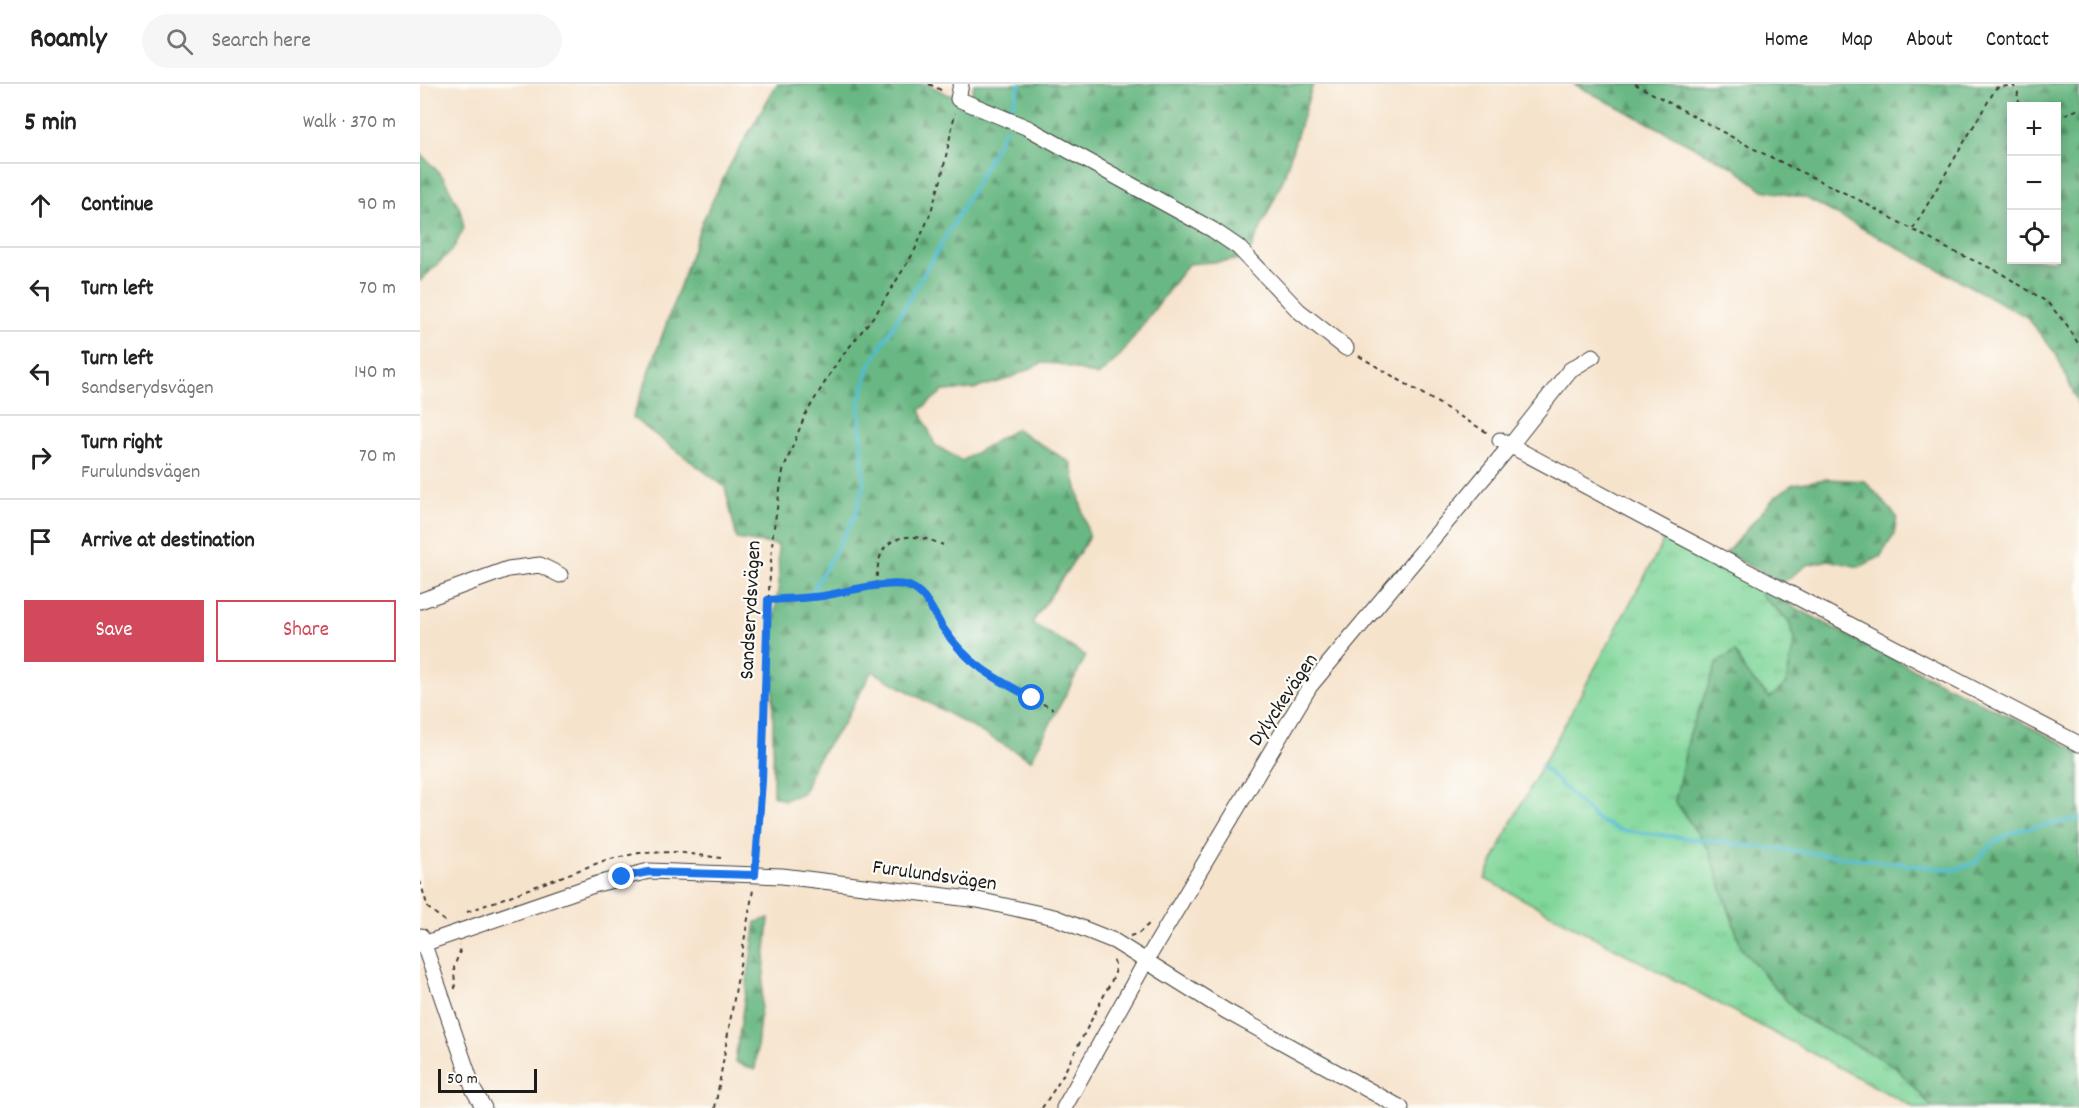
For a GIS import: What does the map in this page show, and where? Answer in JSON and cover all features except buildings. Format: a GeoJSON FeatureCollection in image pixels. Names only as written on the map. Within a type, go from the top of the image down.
{"type":"FeatureCollection","features":[{"type":"Feature","properties":{"kind":"street"},"geometry":{"type":"LineString","coordinates":[[960,91],[1213,230],[1238,247],[1299,311],[1346,348]]}},
{"type":"Feature","properties":{"kind":"street","name":"Dylyckevägen"},"geometry":{"type":"LineString","coordinates":[[1065,1108],[1146,961],[1310,686],[1505,443],[1570,370],[1593,356]]}},
{"type":"Feature","properties":{"kind":"street"},"geometry":{"type":"LineString","coordinates":[[1505,443],[2079,744]]}},
{"type":"Feature","properties":{"kind":"street"},"geometry":{"type":"LineString","coordinates":[[420,602],[508,570],[540,565],[560,575]]}},
{"type":"Feature","properties":{"kind":"street","name":"Furulundsvägen"},"geometry":{"type":"LineString","coordinates":[[422,939],[455,934],[597,884],[649,872],[755,875],[831,881],[978,900],[1054,917],[1114,941],[1226,1011],[1401,1108]]}},
{"type":"Feature","properties":{"kind":"street"},"geometry":{"type":"LineString","coordinates":[[422,939],[474,1091],[484,1108]]}},
{"type":"Feature","properties":{"kind":"path"},"geometry":{"type":"LineString","coordinates":[[928,84],[960,91]]}},
{"type":"Feature","properties":{"kind":"path"},"geometry":{"type":"LineString","coordinates":[[1635,84],[1752,148],[1859,200],[1946,248],[1999,272],[2047,302],[2067,325],[2079,345]]}},
{"type":"Feature","properties":{"kind":"path"},"geometry":{"type":"LineString","coordinates":[[1913,229],[1996,88],[2013,85],[2020,102]]}},
{"type":"Feature","properties":{"kind":"path","name":"Sandserydsvägen"},"geometry":{"type":"LineString","coordinates":[[715,1108],[755,875],[762,781],[768,600],[773,533],[783,471],[805,415],[836,364],[877,312],[914,252],[941,180],[960,91]]}},
{"type":"Feature","properties":{"kind":"path"},"geometry":{"type":"LineString","coordinates":[[2061,116],[2079,109]]}},
{"type":"Feature","properties":{"kind":"path"},"geometry":{"type":"LineString","coordinates":[[1346,348],[1505,443]]}},
{"type":"Feature","properties":{"kind":"path"},"geometry":{"type":"LineString","coordinates":[[876,586],[884,549],[896,539],[927,538],[943,544]]}},
{"type":"Feature","properties":{"kind":"path"},"geometry":{"type":"LineString","coordinates":[[768,600],[821,596],[876,586],[904,585],[920,592],[966,657],[993,678],[1053,709]]}},
{"type":"Feature","properties":{"kind":"path"},"geometry":{"type":"LineString","coordinates":[[467,913],[606,860],[639,853],[676,852],[722,859]]}},
{"type":"Feature","properties":{"kind":"path"},"geometry":{"type":"LineString","coordinates":[[420,881],[428,908],[445,921],[455,934],[460,951],[454,967],[458,997]]}},
{"type":"Feature","properties":{"kind":"path"},"geometry":{"type":"LineString","coordinates":[[1042,1108],[1061,1079],[1115,974],[1110,949],[1117,934],[1128,936],[1139,933],[1153,919]]}},
{"type":"Feature","properties":{"kind":"green space"},"geometry":{"type":"Polygon","coordinates":[[[777,84],[927,84],[949,95],[972,94],[974,84],[1313,84],[1283,180],[1248,256],[1237,260],[1188,264],[1119,357],[1098,376],[1059,364],[1042,363],[1005,380],[974,389],[943,391],[920,410],[935,445],[962,461],[1016,429],[1071,463],[1089,538],[1032,623],[1086,656],[1031,760],[872,671],[843,724],[816,761],[803,793],[784,800],[773,795],[773,629],[779,583],[778,545],[737,539],[725,487],[633,418],[703,220],[730,165],[777,84]]]}},
{"type":"Feature","properties":{"kind":"green space"},"geometry":{"type":"Polygon","coordinates":[[[1574,84],[2079,84],[2079,406],[2056,354],[2027,317],[1806,198],[1763,190],[1733,167],[1574,84]]]}},
{"type":"Feature","properties":{"kind":"green space"},"geometry":{"type":"Polygon","coordinates":[[[420,153],[443,177],[460,209],[464,228],[453,249],[420,281],[420,153]]]}},
{"type":"Feature","properties":{"kind":"green space"},"geometry":{"type":"Polygon","coordinates":[[[1827,479],[1865,481],[1897,517],[1894,535],[1880,557],[1859,567],[1829,560],[1807,565],[1782,583],[1726,553],[1775,497],[1793,484],[1827,479]]]}},
{"type":"Feature","properties":{"kind":"green space"},"geometry":{"type":"Polygon","coordinates":[[[1665,533],[1756,586],[1765,599],[1788,620],[1795,638],[1786,684],[1770,698],[1746,673],[1735,652],[1690,733],[1675,801],[1709,850],[1742,948],[1800,1016],[1895,1066],[1933,1108],[1915,1108],[1485,879],[1510,825],[1661,546],[1665,533]]]}},
{"type":"Feature","properties":{"kind":"green space"},"geometry":{"type":"Polygon","coordinates":[[[1756,586],[1861,643],[2079,751],[2079,1108],[1933,1108],[1895,1066],[1800,1016],[1742,949],[1709,850],[1675,801],[1690,733],[1718,661],[1735,652],[1746,673],[1770,698],[1786,684],[1795,638],[1788,620],[1765,599],[1756,586]]]}},
{"type":"Feature","properties":{"kind":"green space"},"geometry":{"type":"Polygon","coordinates":[[[769,918],[755,1070],[735,1062],[756,922],[769,918]]]}},
{"type":"Feature","properties":{"kind":"waterway"},"geometry":{"type":"LineString","coordinates":[[1011,110],[1020,84]]}},
{"type":"Feature","properties":{"kind":"waterway"},"geometry":{"type":"LineString","coordinates":[[811,594],[854,518],[864,483],[859,405],[869,367],[963,207],[1005,129]]}},
{"type":"Feature","properties":{"kind":"waterway"},"geometry":{"type":"LineString","coordinates":[[1542,766],[1596,819],[1619,830],[1954,870],[1975,863],[1993,843],[2018,830],[2079,819]]}},
{"type":"Feature","properties":{"kind":"route"},"geometry":{"type":"LineString","coordinates":[[622,877],[649,872],[755,875],[767,680],[768,600],[821,596],[879,586],[904,585],[920,592],[925,597],[944,629],[966,657],[993,678],[1032,698]]}}]}
